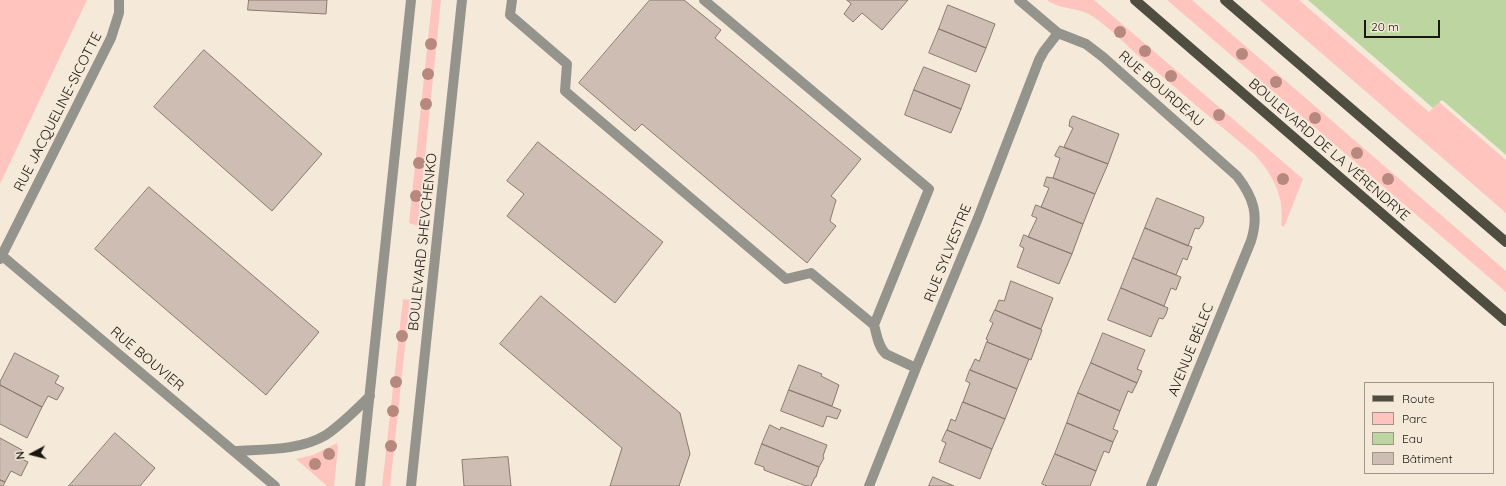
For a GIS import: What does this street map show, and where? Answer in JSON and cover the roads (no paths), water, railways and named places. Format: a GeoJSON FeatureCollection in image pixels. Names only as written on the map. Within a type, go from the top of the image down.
{"type":"FeatureCollection","features":[{"type":"Feature","properties":{"kind":"main road","name":"BOULEVARD DE LA VÉRENDRYE"},"geometry":{"type":"LineString","coordinates":[[1135,0],[1506,321]]}},
{"type":"Feature","properties":{"kind":"main road"},"geometry":{"type":"LineString","coordinates":[[1225,0],[1506,242]]}},
{"type":"Feature","properties":{"kind":"street","name":"RUE JACQUELINE-SICOTTE"},"geometry":{"type":"LineString","coordinates":[[1,256],[111,38],[119,13],[119,0]]}},
{"type":"Feature","properties":{"kind":"street"},"geometry":{"type":"LineString","coordinates":[[360,486],[411,0]]}},
{"type":"Feature","properties":{"kind":"street","name":"BOULEVARD SHEVCHENKO"},"geometry":{"type":"LineString","coordinates":[[411,486],[462,0]]}},
{"type":"Feature","properties":{"kind":"street"},"geometry":{"type":"LineString","coordinates":[[512,0],[510,15],[567,64],[565,91],[786,279],[812,273],[874,325],[880,346],[886,354],[916,368]]}},
{"type":"Feature","properties":{"kind":"street"},"geometry":{"type":"LineString","coordinates":[[704,0],[929,189],[874,325]]}},
{"type":"Feature","properties":{"kind":"street","name":"RUE BOURDEAU"},"geometry":{"type":"LineString","coordinates":[[1019,0],[1058,33],[1086,44],[1103,56],[1237,176],[1250,196],[1254,212],[1255,225]]}},
{"type":"Feature","properties":{"kind":"street","name":"RUE SYLVESTRE"},"geometry":{"type":"LineString","coordinates":[[869,486],[978,218],[1039,60],[1058,33]]}},
{"type":"Feature","properties":{"kind":"street","name":"AVENUE BÉLEC"},"geometry":{"type":"LineString","coordinates":[[1151,486],[1251,241],[1255,225]]}},
{"type":"Feature","properties":{"kind":"street","name":"RUE BOUVIER"},"geometry":{"type":"LineString","coordinates":[[1,256],[275,486]]}},
{"type":"Feature","properties":{"kind":"street"},"geometry":{"type":"LineString","coordinates":[[234,451],[295,446],[313,441],[326,435],[341,424],[370,396]]}},
{"type":"Feature","properties":{"kind":"water"},"geometry":{"type":"Polygon","coordinates":[[[1308,0],[1506,0],[1506,155],[1442,100],[1433,108],[1308,0]]]}}]}
